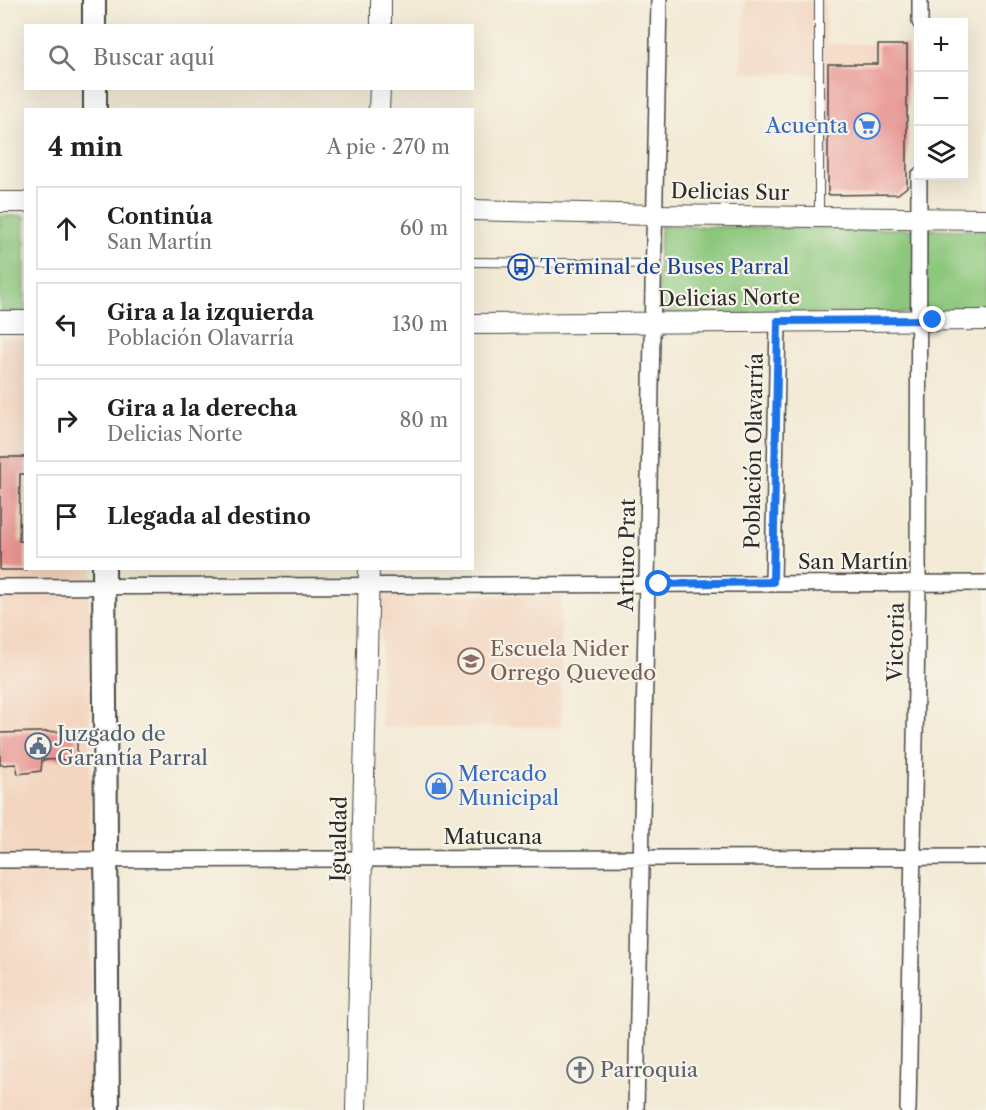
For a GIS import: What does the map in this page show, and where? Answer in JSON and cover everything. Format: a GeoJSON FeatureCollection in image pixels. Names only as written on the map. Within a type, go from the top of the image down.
{"type":"FeatureCollection","features":[{"type":"Feature","properties":{"kind":"main road"},"geometry":{"type":"LineString","coordinates":[[94,0],[94,24]]}},
{"type":"Feature","properties":{"kind":"main road"},"geometry":{"type":"LineString","coordinates":[[94,90],[95,108]]}},
{"type":"Feature","properties":{"kind":"main road"},"geometry":{"type":"LineString","coordinates":[[104,578],[104,860],[108,1110]]}},
{"type":"Feature","properties":{"kind":"street"},"geometry":{"type":"LineString","coordinates":[[381,0],[381,24]]}},
{"type":"Feature","properties":{"kind":"street","name":"Arturo Prat"},"geometry":{"type":"LineString","coordinates":[[636,1110],[640,858],[649,584],[652,264],[659,0]]}},
{"type":"Feature","properties":{"kind":"street"},"geometry":{"type":"LineString","coordinates":[[920,0],[920,18]]}},
{"type":"Feature","properties":{"kind":"street"},"geometry":{"type":"LineString","coordinates":[[379,108],[380,90]]}},
{"type":"Feature","properties":{"kind":"street","name":"Victoria"},"geometry":{"type":"LineString","coordinates":[[908,1110],[918,583],[919,180]]}},
{"type":"Feature","properties":{"kind":"street"},"geometry":{"type":"LineString","coordinates":[[0,202],[24,202]]}},
{"type":"Feature","properties":{"kind":"street","name":"Delicias Sur"},"geometry":{"type":"LineString","coordinates":[[474,210],[653,215],[986,219]]}},
{"type":"Feature","properties":{"kind":"street","name":"Delicias Norte"},"geometry":{"type":"LineString","coordinates":[[474,324],[986,320]]}},
{"type":"Feature","properties":{"kind":"street"},"geometry":{"type":"LineString","coordinates":[[0,321],[24,321]]}},
{"type":"Feature","properties":{"kind":"street","name":"Población Olavarría"},"geometry":{"type":"LineString","coordinates":[[773,582],[778,321]]}},
{"type":"Feature","properties":{"kind":"street","name":"San Martín"},"geometry":{"type":"LineString","coordinates":[[0,588],[104,578],[369,577],[649,584],[986,583]]}},
{"type":"Feature","properties":{"kind":"street","name":"Igualdad"},"geometry":{"type":"LineString","coordinates":[[356,1110],[369,577]]}},
{"type":"Feature","properties":{"kind":"street","name":"Matucana"},"geometry":{"type":"LineString","coordinates":[[0,860],[986,857]]}},
{"type":"Feature","properties":{"kind":"lane"},"geometry":{"type":"LineString","coordinates":[[819,0],[819,217]]}},
{"type":"Feature","properties":{"kind":"lane"},"geometry":{"type":"LineString","coordinates":[[474,262],[652,264]]}},
{"type":"Feature","properties":{"kind":"shaded area"},"geometry":{"type":"Polygon","coordinates":[[[745,0],[825,0],[826,44],[908,44],[908,190],[897,198],[815,199],[813,74],[741,73],[745,0]]]}},
{"type":"Feature","properties":{"kind":"shaded area"},"geometry":{"type":"Polygon","coordinates":[[[0,338],[24,339],[24,570],[93,570],[93,579],[89,579],[92,1110],[0,1110],[0,338]]]}},
{"type":"Feature","properties":{"kind":"shaded area","name":"Escuela Nider Orrego Quevedo"},"geometry":{"type":"Polygon","coordinates":[[[381,595],[561,595],[561,727],[381,727],[381,595]]]}},
{"type":"Feature","properties":{"kind":"green space"},"geometry":{"type":"Polygon","coordinates":[[[0,216],[24,216],[24,312],[0,312],[0,216]]]}},
{"type":"Feature","properties":{"kind":"green space"},"geometry":{"type":"Polygon","coordinates":[[[660,226],[986,230],[986,313],[657,314],[660,226]]]}},
{"type":"Feature","properties":{"kind":"building","name":"Acuenta"},"geometry":{"type":"Polygon","coordinates":[[[878,45],[907,45],[907,187],[898,194],[828,195],[828,64],[878,64],[878,45]]]}},
{"type":"Feature","properties":{"kind":"building"},"geometry":{"type":"Polygon","coordinates":[[[0,457],[24,457],[24,474],[20,474],[19,541],[24,541],[24,570],[0,570],[0,457]]]}},
{"type":"Feature","properties":{"kind":"building","name":"Juzgado de Garantía Parral"},"geometry":{"type":"Polygon","coordinates":[[[77,731],[77,759],[42,760],[41,771],[18,774],[16,764],[0,765],[0,733],[77,731]]]}},
{"type":"Feature","properties":{"kind":"place","name":"Acuenta"},"geometry":{"type":"Point","coordinates":[867,126]}},
{"type":"Feature","properties":{"kind":"place","name":"Terminal de Buses Parral"},"geometry":{"type":"Point","coordinates":[521,267]}},
{"type":"Feature","properties":{"kind":"place","name":"Escuela Nider Orrego Quevedo"},"geometry":{"type":"Point","coordinates":[471,661]}},
{"type":"Feature","properties":{"kind":"place","name":"Juzgado de Garantía Parral"},"geometry":{"type":"Point","coordinates":[38,746]}},
{"type":"Feature","properties":{"kind":"place","name":"Mercado Municipal"},"geometry":{"type":"Point","coordinates":[439,786]}},
{"type":"Feature","properties":{"kind":"place","name":"Parroquia"},"geometry":{"type":"Point","coordinates":[580,1070]}},
{"type":"Feature","properties":{"kind":"route"},"geometry":{"type":"LineString","coordinates":[[659,584],[773,582],[778,321],[933,320]]}}]}
